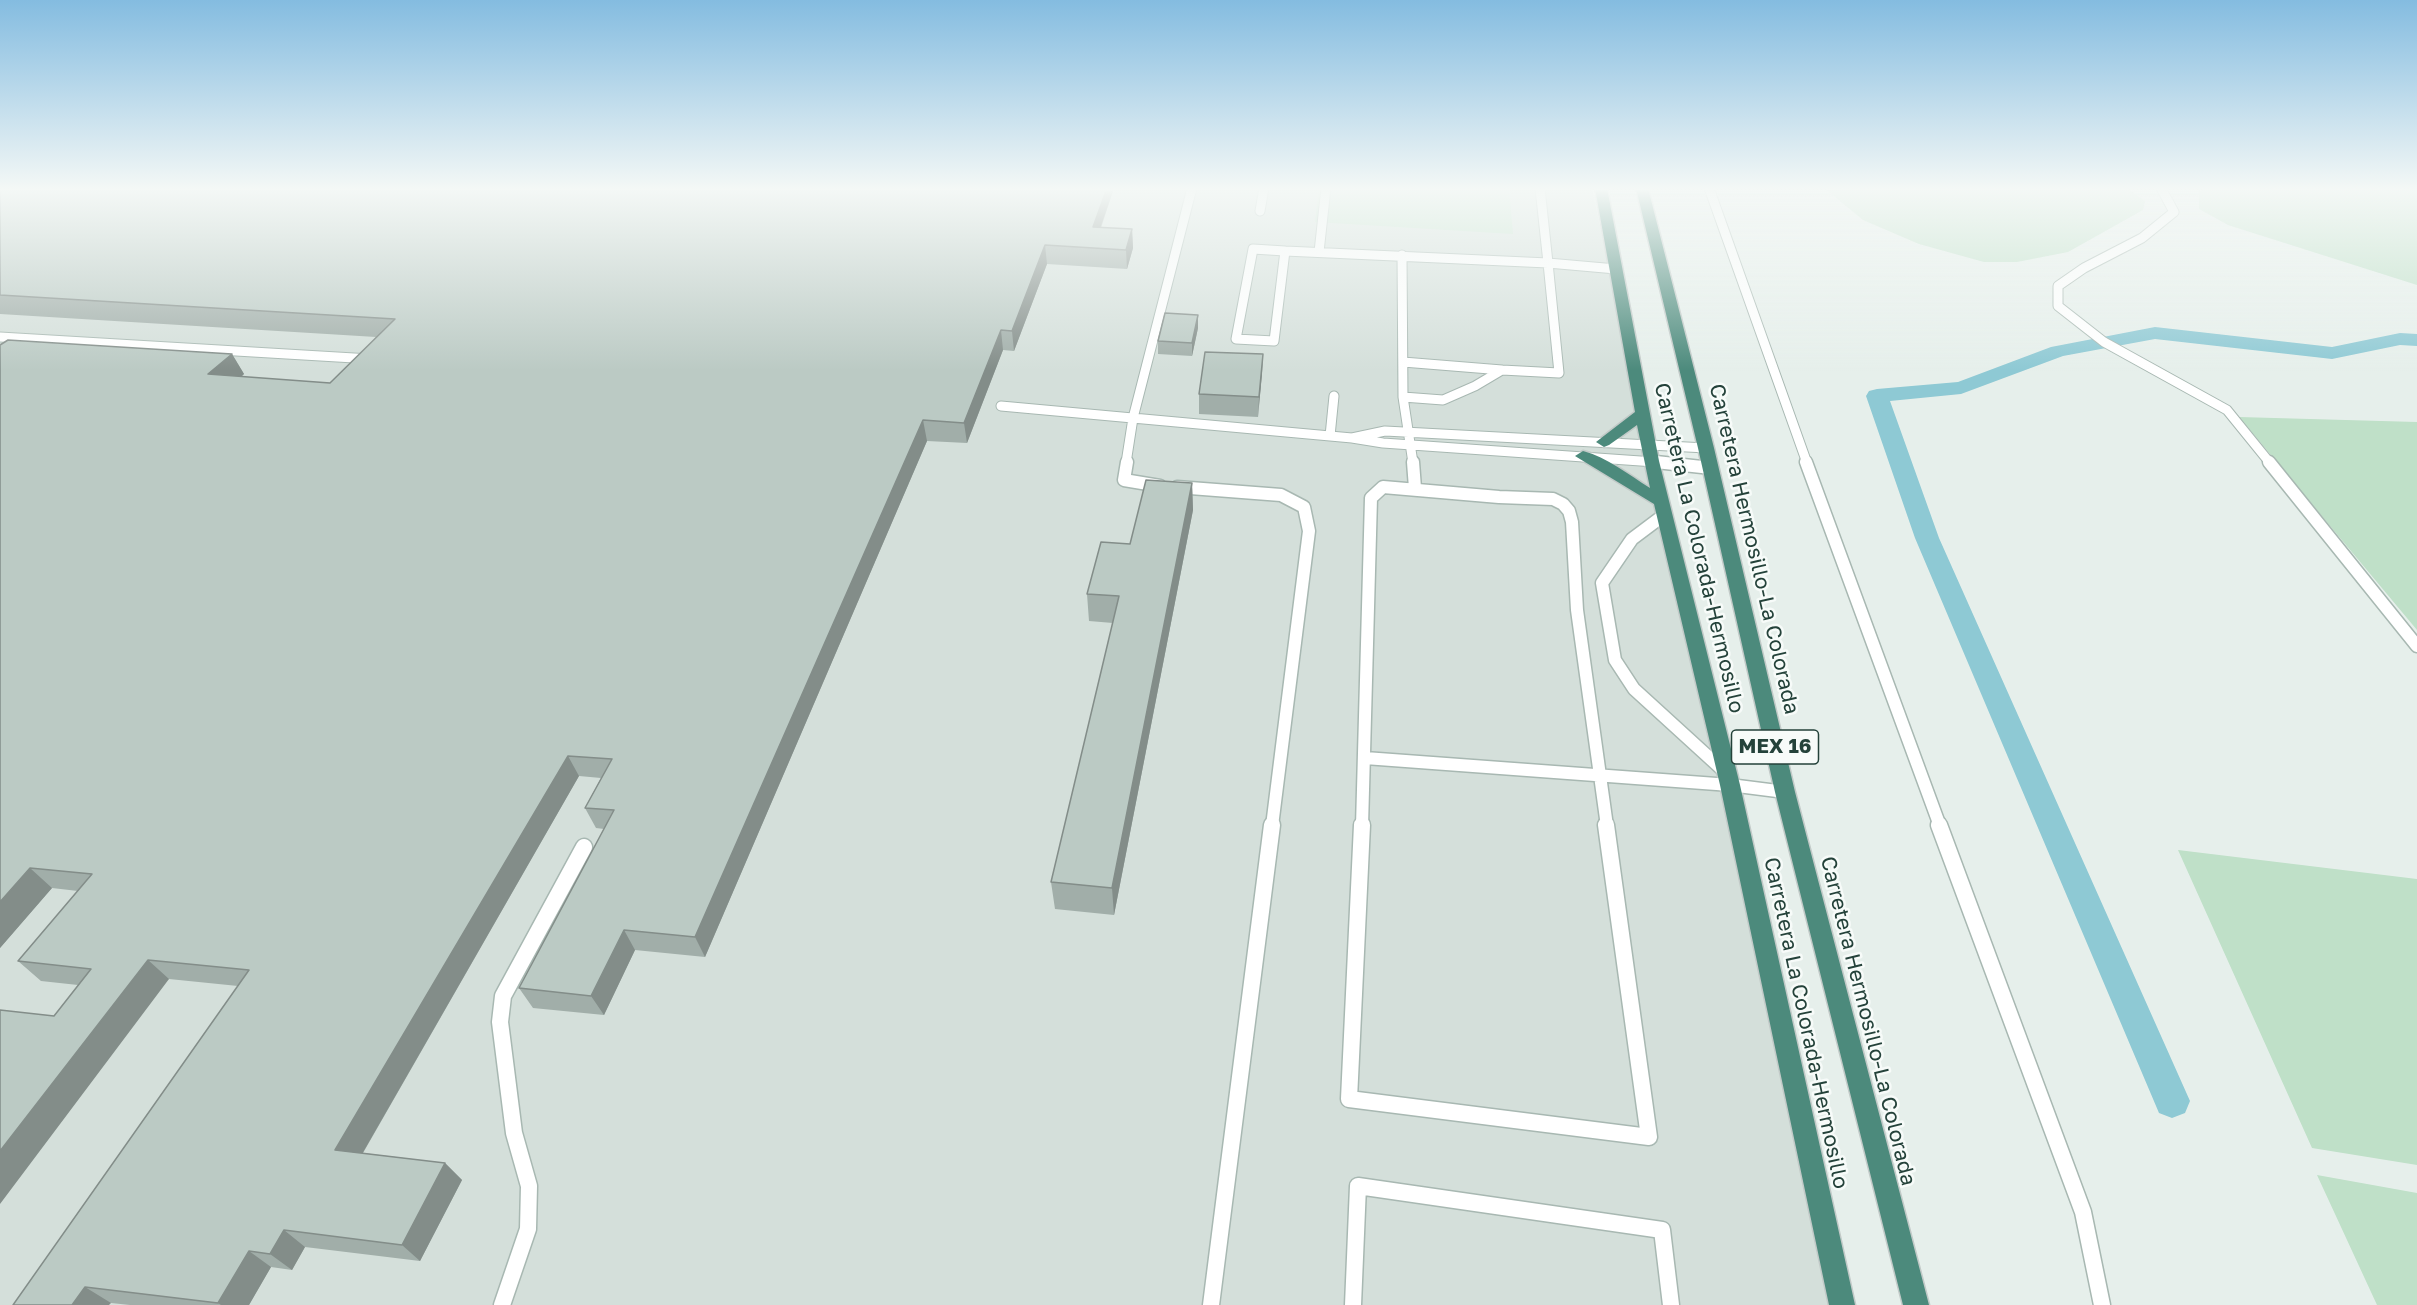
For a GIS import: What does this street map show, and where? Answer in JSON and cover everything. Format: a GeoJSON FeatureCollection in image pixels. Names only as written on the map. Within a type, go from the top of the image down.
{"type":"FeatureCollection","features":[{"type":"Feature","properties":{"kind":"highway","name":"Carretera La Colorada-Hermosillo"},"geometry":{"type":"LineString","coordinates":[[1612,249],[1649,452],[1729,780],[1842,1305]]}},
{"type":"Feature","properties":{"kind":"highway","name":"Carretera Hermosillo-La Colorada"},"geometry":{"type":"LineString","coordinates":[[1657,249],[1706,448],[1785,792],[1916,1305]]}},
{"type":"Feature","properties":{"kind":"highway"},"geometry":{"type":"LineString","coordinates":[[1604,442],[1642,414]]}},
{"type":"Feature","properties":{"kind":"highway"},"geometry":{"type":"LineString","coordinates":[[1583,456],[1611,470],[1662,509]]}},
{"type":"Feature","properties":{"kind":"lane"},"geometry":{"type":"LineString","coordinates":[[1176,249],[1133,418],[1124,480],[1146,485],[1281,495],[1304,507],[1309,531],[1211,1305]]}},
{"type":"Feature","properties":{"kind":"lane"},"geometry":{"type":"LineString","coordinates":[[1285,250],[1274,341],[1236,339],[1253,249],[1285,250],[1319,252],[1402,255],[1548,263],[1616,269]]}},
{"type":"Feature","properties":{"kind":"lane"},"geometry":{"type":"LineString","coordinates":[[1403,362],[1559,373],[1546,249]]}},
{"type":"Feature","properties":{"kind":"lane"},"geometry":{"type":"LineString","coordinates":[[1731,249],[1839,554],[2083,1212],[2102,1305]]}},
{"type":"Feature","properties":{"kind":"lane"},"geometry":{"type":"LineString","coordinates":[[2121,249],[2084,268],[2058,286],[2058,306],[2104,342],[2227,410],[2417,646]]}},
{"type":"Feature","properties":{"kind":"lane"},"geometry":{"type":"LineString","coordinates":[[1402,255],[1403,397],[1415,488]]}},
{"type":"Feature","properties":{"kind":"lane"},"geometry":{"type":"LineString","coordinates":[[0,337],[376,359]]}},
{"type":"Feature","properties":{"kind":"lane"},"geometry":{"type":"LineString","coordinates":[[1403,397],[1443,400],[1475,386],[1502,370]]}},
{"type":"Feature","properties":{"kind":"lane"},"geometry":{"type":"LineString","coordinates":[[1330,436],[1334,396]]}},
{"type":"Feature","properties":{"kind":"lane"},"geometry":{"type":"LineString","coordinates":[[1001,406],[1411,445],[1583,456],[1706,448]]}},
{"type":"Feature","properties":{"kind":"lane"},"geometry":{"type":"LineString","coordinates":[[1352,438],[1385,430],[1604,442],[1710,468]]}},
{"type":"Feature","properties":{"kind":"lane"},"geometry":{"type":"LineString","coordinates":[[1383,487],[1415,488],[1499,497],[1553,499],[1563,504],[1569,511],[1572,522],[1577,610],[1649,1137],[1349,1099],[1365,759],[1371,498],[1383,487]]}},
{"type":"Feature","properties":{"kind":"lane"},"geometry":{"type":"LineString","coordinates":[[1662,509],[1632,538],[1602,583],[1615,660],[1634,688],[1729,780]]}},
{"type":"Feature","properties":{"kind":"lane"},"geometry":{"type":"LineString","coordinates":[[1365,759],[1600,776],[1729,780],[1785,792]]}},
{"type":"Feature","properties":{"kind":"lane"},"geometry":{"type":"LineString","coordinates":[[502,1305],[528,1229],[529,1186],[514,1133],[500,1022],[503,996],[584,847]]}},
{"type":"Feature","properties":{"kind":"lane"},"geometry":{"type":"LineString","coordinates":[[1353,1305],[1358,1186],[1662,1230],[1671,1305]]}},
{"type":"Feature","properties":{"kind":"shaded area"},"geometry":{"type":"Polygon","coordinates":[[[0,249],[1605,249],[1832,1305],[0,1305],[0,249]]]}},
{"type":"Feature","properties":{"kind":"green space"},"geometry":{"type":"Polygon","coordinates":[[[1937,249],[2074,249],[2017,262],[1984,262],[1937,249]]]}},
{"type":"Feature","properties":{"kind":"green space"},"geometry":{"type":"Polygon","coordinates":[[[2303,249],[2417,249],[2417,285],[2303,249]]]}},
{"type":"Feature","properties":{"kind":"green space"},"geometry":{"type":"Polygon","coordinates":[[[2239,417],[2417,422],[2417,630],[2239,417]]]}},
{"type":"Feature","properties":{"kind":"green space"},"geometry":{"type":"Polygon","coordinates":[[[2178,850],[2417,879],[2417,1165],[2312,1148],[2178,850]]]}},
{"type":"Feature","properties":{"kind":"green space"},"geometry":{"type":"Polygon","coordinates":[[[2317,1175],[2417,1193],[2417,1305],[2377,1305],[2317,1175]]]}},
{"type":"Feature","properties":{"kind":"building"},"geometry":{"type":"Polygon","coordinates":[[[0,249],[1044,249],[1012,331],[1001,330],[964,423],[923,420],[695,937],[624,930],[591,996],[519,988],[614,810],[585,808],[612,759],[568,756],[335,1150],[445,1163],[402,1245],[284,1230],[270,1254],[249,1251],[218,1303],[85,1287],[72,1305],[13,1305],[249,970],[148,960],[0,1151],[0,1010],[54,1016],[91,969],[18,961],[92,874],[30,868],[0,902],[0,345],[8,340],[232,354],[208,374],[330,383],[395,319],[0,295],[0,249]]]}},
{"type":"Feature","properties":{"kind":"building"},"geometry":{"type":"Polygon","coordinates":[[[1165,313],[1198,315],[1192,343],[1158,341],[1165,313]]]}},
{"type":"Feature","properties":{"kind":"building"},"geometry":{"type":"Polygon","coordinates":[[[1205,352],[1263,354],[1259,397],[1199,394],[1205,352]]]}},
{"type":"Feature","properties":{"kind":"building"},"geometry":{"type":"Polygon","coordinates":[[[1146,480],[1192,483],[1112,888],[1051,882],[1119,596],[1087,594],[1101,542],[1130,544],[1146,480]]]}},
{"type":"Feature","properties":{"kind":"waterway"},"geometry":{"type":"LineString","coordinates":[[2172,1101],[1927,538],[1877,396],[1961,388],[2058,351],[2155,333],[2332,353],[2400,339],[2417,340]]}}]}
